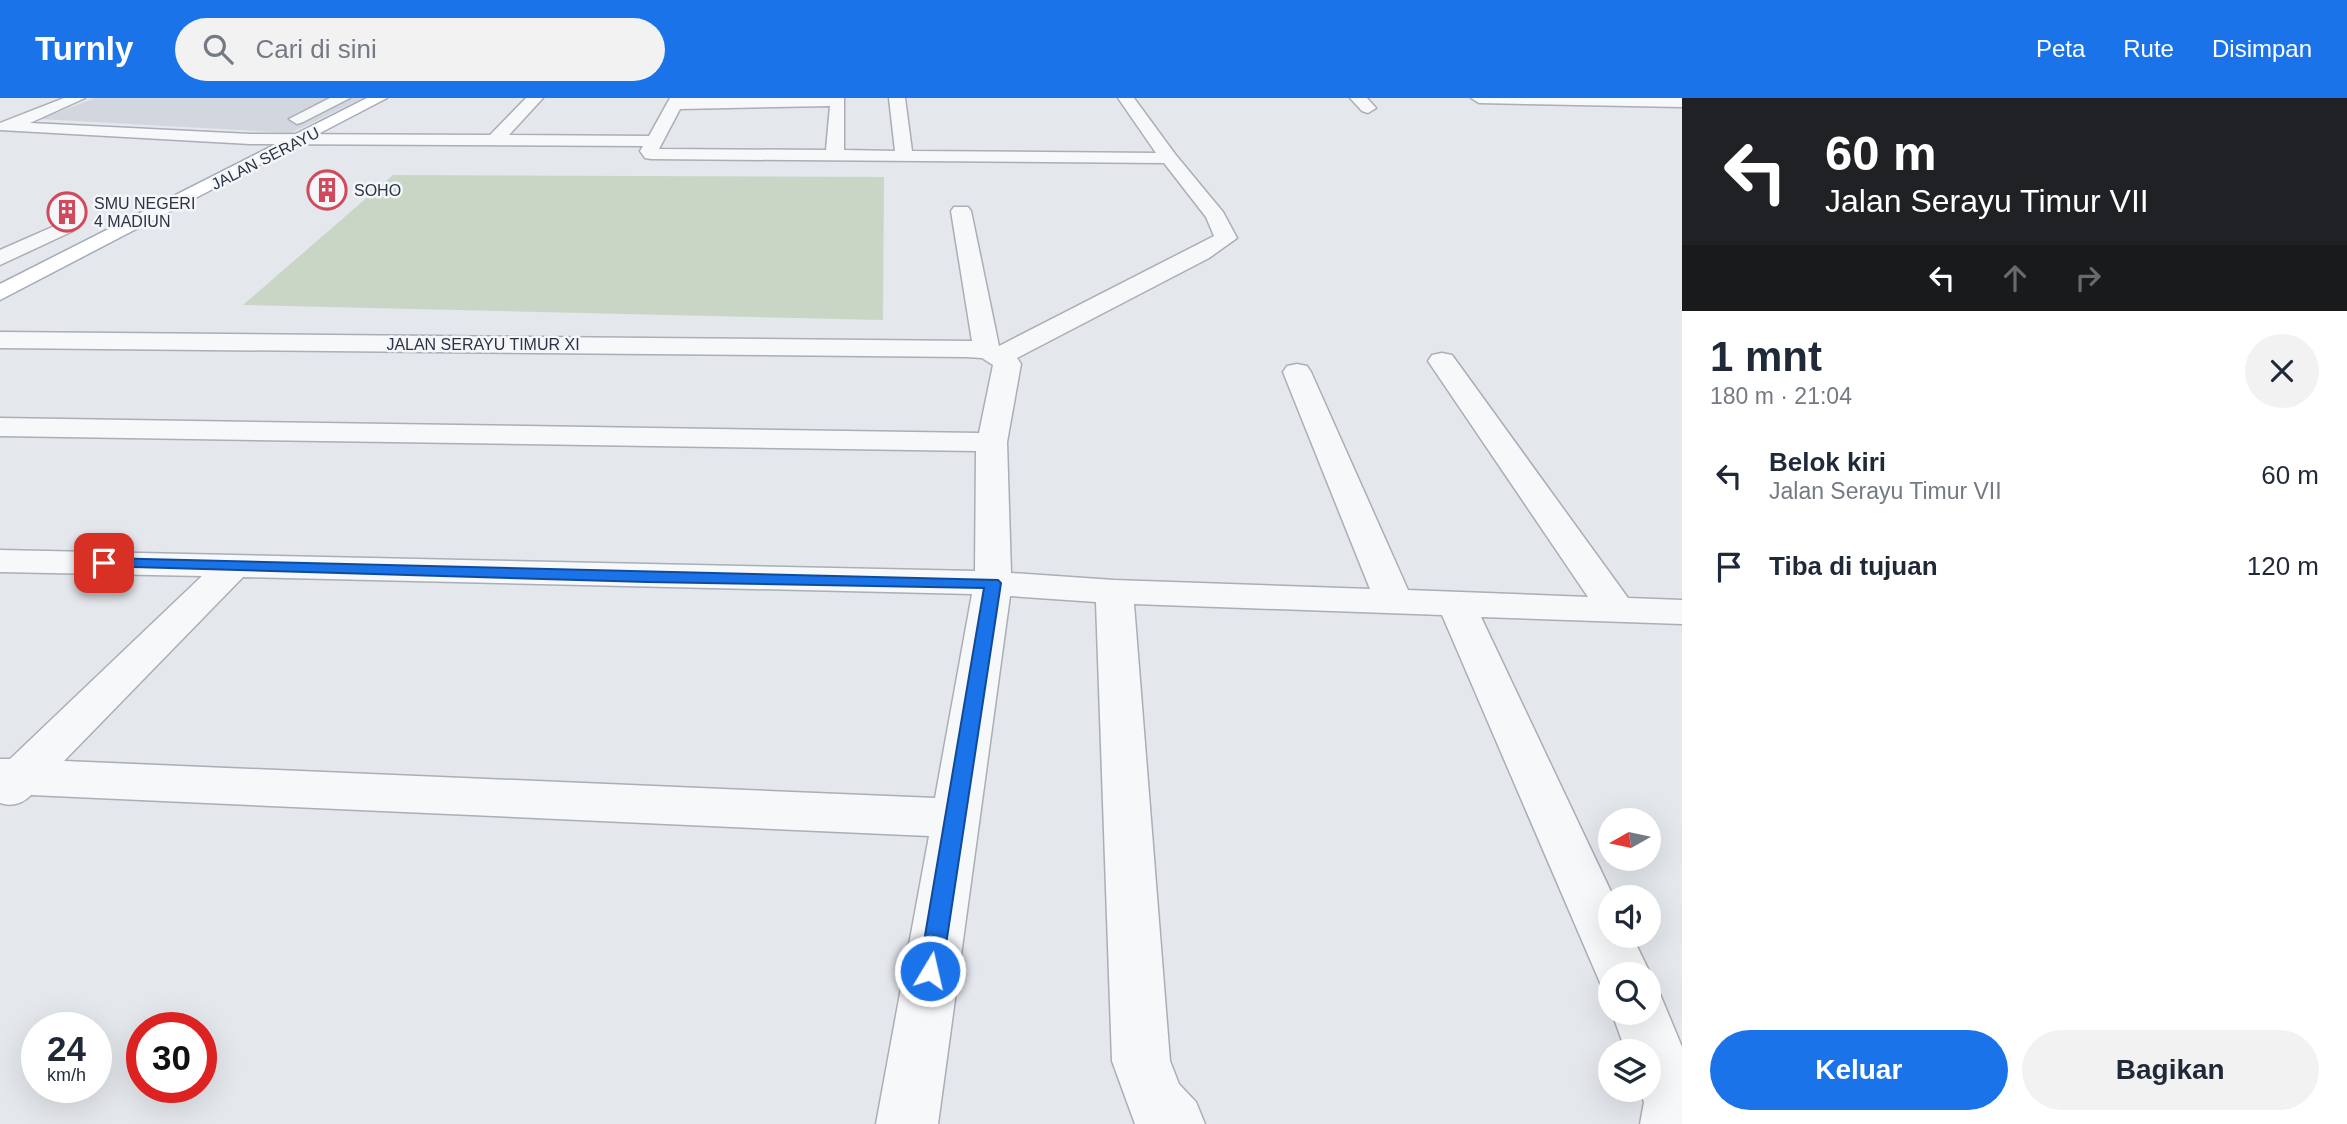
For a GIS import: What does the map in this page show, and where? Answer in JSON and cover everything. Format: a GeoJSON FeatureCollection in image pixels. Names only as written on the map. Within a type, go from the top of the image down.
{"type":"FeatureCollection","features":[{"type":"Feature","properties":{"kind":"main road","name":"JALAN SERAYU"},"geometry":{"type":"LineString","coordinates":[[6,286],[301,140],[379,98]]}},
{"type":"Feature","properties":{"kind":"street"},"geometry":{"type":"LineString","coordinates":[[3,128],[77,98]]}},
{"type":"Feature","properties":{"kind":"street"},"geometry":{"type":"LineString","coordinates":[[337,120],[291,118],[342,98]]}},
{"type":"Feature","properties":{"kind":"street"},"geometry":{"type":"LineString","coordinates":[[494,141],[535,98]]}},
{"type":"Feature","properties":{"kind":"street"},"geometry":{"type":"LineString","coordinates":[[897,98],[904,156]]}},
{"type":"Feature","properties":{"kind":"street"},"geometry":{"type":"LineString","coordinates":[[984,352],[1201,253],[1226,238],[1216,216],[1169,158],[1126,98]]}},
{"type":"Feature","properties":{"kind":"street"},"geometry":{"type":"LineString","coordinates":[[1479,98],[1682,102]]}},
{"type":"Feature","properties":{"kind":"street"},"geometry":{"type":"LineString","coordinates":[[835,155],[838,99],[764,109],[676,101],[649,151],[657,155],[755,149],[835,155],[1169,158]]}},
{"type":"Feature","properties":{"kind":"street"},"geometry":{"type":"LineString","coordinates":[[3,128],[301,140],[654,141]]}},
{"type":"Feature","properties":{"kind":"street"},"geometry":{"type":"LineString","coordinates":[[961,211],[984,352]]}},
{"type":"Feature","properties":{"kind":"street"},"geometry":{"type":"LineString","coordinates":[[0,258],[66,227]]}},
{"type":"Feature","properties":{"kind":"street","name":"JALAN SERAYU TIMUR XI"},"geometry":{"type":"LineString","coordinates":[[0,340],[984,352]]}},
{"type":"Feature","properties":{"kind":"street"},"geometry":{"type":"LineString","coordinates":[[907,1124],[993,583],[992,442],[1007,364],[984,352]]}},
{"type":"Feature","properties":{"kind":"street"},"geometry":{"type":"LineString","coordinates":[[1442,361],[1616,610]]}},
{"type":"Feature","properties":{"kind":"street"},"geometry":{"type":"LineString","coordinates":[[1297,372],[1393,600]]}},
{"type":"Feature","properties":{"kind":"street"},"geometry":{"type":"LineString","coordinates":[[0,428],[992,442]]}},
{"type":"Feature","properties":{"kind":"street"},"geometry":{"type":"LineString","coordinates":[[0,561],[235,565],[647,578],[993,583],[1114,592],[1682,612]]}},
{"type":"Feature","properties":{"kind":"street"},"geometry":{"type":"LineString","coordinates":[[6,783],[235,565]]}},
{"type":"Feature","properties":{"kind":"street"},"geometry":{"type":"LineString","coordinates":[[1114,592],[1141,1061],[1157,1104],[1174,1124]]}},
{"type":"Feature","properties":{"kind":"street"},"geometry":{"type":"LineString","coordinates":[[1456,604],[1617,962]]}},
{"type":"Feature","properties":{"kind":"street"},"geometry":{"type":"LineString","coordinates":[[6,783],[954,818]]}},
{"type":"Feature","properties":{"kind":"street"},"geometry":{"type":"LineString","coordinates":[[1645,1025],[1674,1102],[1671,1124]]}},
{"type":"Feature","properties":{"kind":"shaded area"},"geometry":{"type":"Polygon","coordinates":[[[95,98],[363,98],[291,133],[40,119],[95,98]]]}},
{"type":"Feature","properties":{"kind":"green space"},"geometry":{"type":"Polygon","coordinates":[[[393,175],[884,177],[883,320],[243,305],[393,175]]]}},
{"type":"Feature","properties":{"kind":"place","name":"SOHO"},"geometry":{"type":"Point","coordinates":[327,190]}},
{"type":"Feature","properties":{"kind":"place","name":"SMU NEGERI 4 MADIUN"},"geometry":{"type":"Point","coordinates":[67,212]}},
{"type":"Feature","properties":{"kind":"route"},"geometry":{"type":"LineString","coordinates":[[104,563],[647,578],[993,583],[930,971]]}}]}
